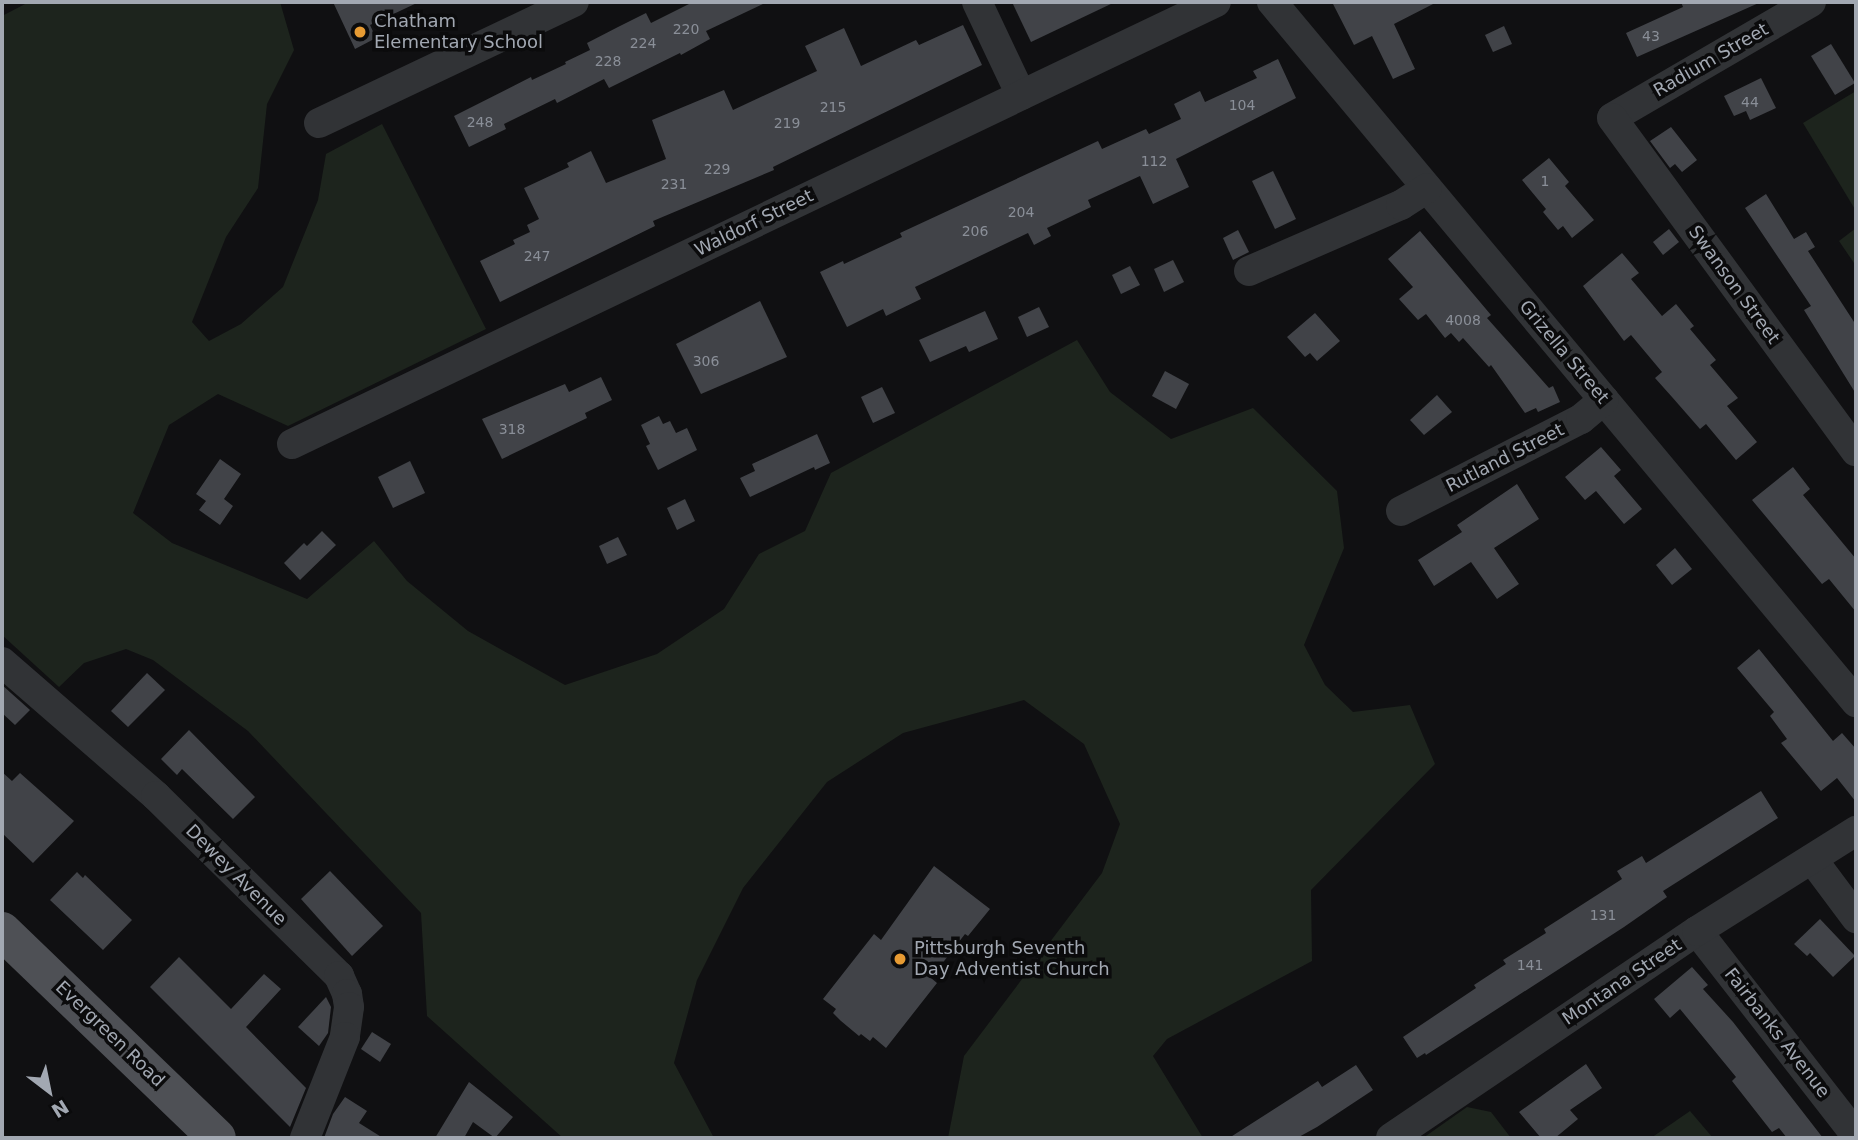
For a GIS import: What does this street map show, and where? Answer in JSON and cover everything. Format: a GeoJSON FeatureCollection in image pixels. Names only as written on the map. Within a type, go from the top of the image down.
{"type":"FeatureCollection","features":[{"type":"Feature","properties":{"kind":"main road","name":"Evergreen Road"},"geometry":{"type":"LineString","coordinates":[[2,931],[218,1138]]}},
{"type":"Feature","properties":{"kind":"street"},"geometry":{"type":"LineString","coordinates":[[319,123],[574,2]]}},
{"type":"Feature","properties":{"kind":"street"},"geometry":{"type":"LineString","coordinates":[[977,2],[1021,95]]}},
{"type":"Feature","properties":{"kind":"street","name":"Waldorf Street"},"geometry":{"type":"LineString","coordinates":[[292,444],[1216,2]]}},
{"type":"Feature","properties":{"kind":"street","name":"Grizella Street"},"geometry":{"type":"LineString","coordinates":[[1272,2],[1856,702]]}},
{"type":"Feature","properties":{"kind":"street","name":"Radium Street"},"geometry":{"type":"LineString","coordinates":[[1612,118],[1811,2]]}},
{"type":"Feature","properties":{"kind":"street","name":"Swanson Street"},"geometry":{"type":"LineString","coordinates":[[1612,118],[1856,451]]}},
{"type":"Feature","properties":{"kind":"street"},"geometry":{"type":"LineString","coordinates":[[1249,271],[1401,205],[1427,188]]}},
{"type":"Feature","properties":{"kind":"street","name":"Rutland Street"},"geometry":{"type":"LineString","coordinates":[[1401,511],[1581,419],[1604,400]]}},
{"type":"Feature","properties":{"kind":"street","name":"Dewey Avenue"},"geometry":{"type":"LineString","coordinates":[[2,662],[156,796],[338,976],[347,994],[349,1007],[345,1037],[305,1138]]}},
{"type":"Feature","properties":{"kind":"street","name":"Montana Street"},"geometry":{"type":"LineString","coordinates":[[1391,1138],[1697,931],[1856,831]]}},
{"type":"Feature","properties":{"kind":"street"},"geometry":{"type":"LineString","coordinates":[[1812,859],[1856,918]]}},
{"type":"Feature","properties":{"kind":"street","name":"Fairbanks Avenue"},"geometry":{"type":"LineString","coordinates":[[1697,931],[1856,1135]]}},
{"type":"Feature","properties":{"kind":"shaded area"},"geometry":{"type":"Polygon","coordinates":[[[29,2],[280,2],[294,50],[267,104],[258,188],[226,237],[192,322],[209,341],[241,324],[283,287],[318,200],[326,154],[382,124],[486,329],[288,426],[218,394],[169,425],[133,513],[172,543],[307,599],[374,541],[407,581],[468,631],[565,685],[657,654],[724,609],[759,554],[805,531],[831,473],[1077,340],[1110,392],[1171,439],[1253,408],[1337,491],[1344,548],[1304,645],[1325,685],[1353,712],[1410,705],[1435,764],[1311,890],[1312,961],[1167,1039],[1153,1056],[1203,1138],[948,1138],[964,1056],[1102,873],[1120,824],[1084,744],[1024,700],[903,733],[827,782],[743,888],[697,980],[674,1063],[714,1138],[563,1138],[427,1016],[421,913],[248,731],[153,660],[126,649],[84,663],[59,687],[2,635],[2,16],[29,2]]]}},
{"type":"Feature","properties":{"kind":"shaded area"},"geometry":{"type":"Polygon","coordinates":[[[1856,91],[1856,211],[1803,123],[1856,91]]]}},
{"type":"Feature","properties":{"kind":"shaded area"},"geometry":{"type":"Polygon","coordinates":[[[1856,228],[1856,266],[1839,241],[1856,228]]]}},
{"type":"Feature","properties":{"kind":"shaded area"},"geometry":{"type":"Polygon","coordinates":[[[1467,1107],[1491,1112],[1511,1138],[1423,1138],[1467,1107]]]}},
{"type":"Feature","properties":{"kind":"shaded area"},"geometry":{"type":"Polygon","coordinates":[[[1690,1111],[1713,1138],[1651,1138],[1690,1111]]]}},
{"type":"Feature","properties":{"kind":"building","name":"Chatham Elementary School"},"geometry":{"type":"Polygon","coordinates":[[[333,2],[419,2],[370,25],[376,38],[355,49],[333,2]]]}},
{"type":"Feature","properties":{"kind":"building"},"geometry":{"type":"Polygon","coordinates":[[[693,2],[767,2],[706,31],[710,39],[681,55],[680,53],[609,88],[604,79],[557,103],[555,99],[504,124],[506,129],[469,147],[454,116],[531,77],[532,80],[566,64],[565,62],[590,50],[587,43],[646,13],[651,23],[693,2]]]}},
{"type":"Feature","properties":{"kind":"building"},"geometry":{"type":"Polygon","coordinates":[[[1012,2],[1115,2],[1031,42],[1012,2]]]}},
{"type":"Feature","properties":{"kind":"building"},"geometry":{"type":"Polygon","coordinates":[[[1332,2],[1437,2],[1394,24],[1415,69],[1393,79],[1372,36],[1354,45],[1332,2]]]}},
{"type":"Feature","properties":{"kind":"building"},"geometry":{"type":"Polygon","coordinates":[[[1681,2],[1761,2],[1637,57],[1626,33],[1683,7],[1681,2]]]}},
{"type":"Feature","properties":{"kind":"building"},"geometry":{"type":"Polygon","coordinates":[[[963,25],[982,65],[773,167],[774,170],[653,221],[655,226],[500,302],[480,261],[515,244],[513,240],[530,232],[527,225],[539,219],[524,188],[569,167],[567,163],[591,151],[606,183],[666,159],[652,120],[724,90],[733,110],[817,71],[805,46],[844,28],[861,66],[916,40],[919,45],[963,25]]]}},
{"type":"Feature","properties":{"kind":"building"},"geometry":{"type":"Polygon","coordinates":[[[1504,26],[1512,44],[1493,52],[1485,35],[1504,26]]]}},
{"type":"Feature","properties":{"kind":"building"},"geometry":{"type":"Polygon","coordinates":[[[1831,44],[1855,83],[1835,95],[1811,56],[1831,44]]]}},
{"type":"Feature","properties":{"kind":"building"},"geometry":{"type":"Polygon","coordinates":[[[1278,59],[1296,98],[1176,159],[1189,187],[1153,204],[1140,176],[1088,200],[1091,207],[1047,228],[1051,236],[1034,245],[1028,233],[915,287],[921,299],[886,316],[883,309],[847,327],[820,272],[902,237],[900,233],[1098,141],[1102,149],[1146,129],[1149,134],[1181,119],[1174,104],[1200,91],[1205,102],[1257,78],[1253,71],[1278,59]]]}},
{"type":"Feature","properties":{"kind":"building"},"geometry":{"type":"Polygon","coordinates":[[[1761,78],[1776,108],[1750,120],[1746,111],[1734,116],[1724,96],[1761,78]]]}},
{"type":"Feature","properties":{"kind":"building"},"geometry":{"type":"Polygon","coordinates":[[[1671,127],[1697,160],[1682,172],[1675,164],[1670,168],[1650,141],[1671,127]]]}},
{"type":"Feature","properties":{"kind":"building"},"geometry":{"type":"Polygon","coordinates":[[[1549,158],[1569,182],[1565,186],[1594,220],[1572,238],[1563,226],[1558,230],[1543,212],[1546,209],[1522,180],[1549,158]]]}},
{"type":"Feature","properties":{"kind":"building"},"geometry":{"type":"Polygon","coordinates":[[[1273,171],[1296,219],[1275,229],[1252,181],[1273,171]]]}},
{"type":"Feature","properties":{"kind":"building"},"geometry":{"type":"Polygon","coordinates":[[[1766,194],[1794,239],[1806,232],[1815,247],[1808,251],[1856,325],[1856,394],[1804,310],[1811,306],[1745,208],[1766,194]]]}},
{"type":"Feature","properties":{"kind":"building"},"geometry":{"type":"Polygon","coordinates":[[[1669,229],[1679,242],[1663,255],[1653,242],[1669,229]]]}},
{"type":"Feature","properties":{"kind":"building"},"geometry":{"type":"Polygon","coordinates":[[[1238,230],[1249,252],[1233,260],[1223,238],[1238,230]]]}},
{"type":"Feature","properties":{"kind":"building"},"geometry":{"type":"Polygon","coordinates":[[[1420,231],[1491,315],[1487,318],[1549,388],[1553,386],[1560,402],[1538,412],[1536,408],[1525,413],[1491,365],[1489,367],[1463,338],[1459,342],[1451,333],[1445,338],[1426,314],[1418,320],[1399,299],[1413,287],[1388,259],[1420,231]]]}},
{"type":"Feature","properties":{"kind":"building"},"geometry":{"type":"Polygon","coordinates":[[[1622,253],[1639,273],[1631,279],[1662,316],[1676,304],[1694,326],[1690,329],[1716,360],[1710,365],[1738,398],[1727,406],[1757,442],[1736,460],[1706,424],[1700,429],[1655,378],[1662,372],[1631,335],[1624,341],[1583,286],[1622,253]]]}},
{"type":"Feature","properties":{"kind":"building"},"geometry":{"type":"Polygon","coordinates":[[[1173,260],[1184,282],[1164,292],[1154,269],[1173,260]]]}},
{"type":"Feature","properties":{"kind":"building"},"geometry":{"type":"Polygon","coordinates":[[[1130,266],[1140,285],[1121,294],[1112,275],[1130,266]]]}},
{"type":"Feature","properties":{"kind":"building"},"geometry":{"type":"Polygon","coordinates":[[[760,301],[787,357],[701,394],[676,344],[760,301]]]}},
{"type":"Feature","properties":{"kind":"building"},"geometry":{"type":"Polygon","coordinates":[[[1039,307],[1049,327],[1027,337],[1018,317],[1039,307]]]}},
{"type":"Feature","properties":{"kind":"building"},"geometry":{"type":"Polygon","coordinates":[[[985,311],[998,339],[969,352],[966,346],[930,362],[919,340],[985,311]]]}},
{"type":"Feature","properties":{"kind":"building"},"geometry":{"type":"Polygon","coordinates":[[[1315,313],[1340,341],[1317,361],[1310,353],[1305,357],[1287,337],[1315,313]]]}},
{"type":"Feature","properties":{"kind":"building"},"geometry":{"type":"Polygon","coordinates":[[[1165,371],[1189,384],[1176,409],[1152,396],[1165,371]]]}},
{"type":"Feature","properties":{"kind":"building"},"geometry":{"type":"Polygon","coordinates":[[[601,377],[612,400],[585,413],[587,418],[502,459],[482,419],[565,384],[569,392],[601,377]]]}},
{"type":"Feature","properties":{"kind":"building"},"geometry":{"type":"Polygon","coordinates":[[[882,387],[895,413],[873,423],[861,397],[882,387]]]}},
{"type":"Feature","properties":{"kind":"building"},"geometry":{"type":"Polygon","coordinates":[[[1437,395],[1452,412],[1424,435],[1410,420],[1437,395]]]}},
{"type":"Feature","properties":{"kind":"building"},"geometry":{"type":"Polygon","coordinates":[[[659,416],[663,424],[670,421],[676,433],[687,428],[697,450],[658,470],[646,446],[650,444],[641,425],[659,416]]]}},
{"type":"Feature","properties":{"kind":"building"},"geometry":{"type":"Polygon","coordinates":[[[817,434],[830,463],[815,470],[814,467],[750,497],[740,478],[755,471],[752,464],[817,434]]]}},
{"type":"Feature","properties":{"kind":"building"},"geometry":{"type":"Polygon","coordinates":[[[1601,447],[1621,470],[1614,476],[1642,509],[1624,524],[1596,491],[1585,500],[1565,477],[1601,447]]]}},
{"type":"Feature","properties":{"kind":"building"},"geometry":{"type":"Polygon","coordinates":[[[220,459],[241,474],[224,499],[233,506],[220,525],[199,510],[206,501],[196,494],[220,459]]]}},
{"type":"Feature","properties":{"kind":"building"},"geometry":{"type":"Polygon","coordinates":[[[410,461],[425,493],[393,508],[378,477],[410,461]]]}},
{"type":"Feature","properties":{"kind":"building"},"geometry":{"type":"Polygon","coordinates":[[[1793,467],[1810,489],[1803,495],[1856,559],[1856,612],[1829,579],[1822,584],[1752,500],[1793,467]]]}},
{"type":"Feature","properties":{"kind":"building"},"geometry":{"type":"Polygon","coordinates":[[[1517,484],[1539,519],[1494,548],[1519,584],[1497,599],[1471,562],[1434,586],[1418,560],[1462,532],[1457,525],[1517,484]]]}},
{"type":"Feature","properties":{"kind":"building"},"geometry":{"type":"Polygon","coordinates":[[[685,499],[695,521],[677,530],[667,508],[685,499]]]}},
{"type":"Feature","properties":{"kind":"building"},"geometry":{"type":"Polygon","coordinates":[[[322,531],[336,545],[300,580],[284,563],[304,543],[307,546],[322,531]]]}},
{"type":"Feature","properties":{"kind":"building"},"geometry":{"type":"Polygon","coordinates":[[[618,537],[627,555],[607,564],[599,546],[618,537]]]}},
{"type":"Feature","properties":{"kind":"building"},"geometry":{"type":"Polygon","coordinates":[[[1675,548],[1692,569],[1672,585],[1656,565],[1675,548]]]}},
{"type":"Feature","properties":{"kind":"building"},"geometry":{"type":"Polygon","coordinates":[[[1759,649],[1833,741],[1842,733],[1856,749],[1856,802],[1837,778],[1821,791],[1781,743],[1787,739],[1770,716],[1774,712],[1737,668],[1759,649]]]}},
{"type":"Feature","properties":{"kind":"building"},"geometry":{"type":"Polygon","coordinates":[[[147,673],[165,690],[128,727],[111,711],[147,673]]]}},
{"type":"Feature","properties":{"kind":"building"},"geometry":{"type":"Polygon","coordinates":[[[2,685],[30,710],[15,725],[2,713],[2,685]]]}},
{"type":"Feature","properties":{"kind":"building"},"geometry":{"type":"Polygon","coordinates":[[[189,730],[255,797],[233,819],[182,769],[177,775],[161,759],[189,730]]]}},
{"type":"Feature","properties":{"kind":"building"},"geometry":{"type":"Polygon","coordinates":[[[2,772],[12,781],[20,773],[74,821],[33,863],[2,833],[2,772]]]}},
{"type":"Feature","properties":{"kind":"building"},"geometry":{"type":"Polygon","coordinates":[[[1761,791],[1778,818],[1663,891],[1667,897],[1624,927],[1426,1055],[1425,1053],[1417,1058],[1403,1037],[1476,988],[1474,985],[1506,964],[1503,960],[1546,933],[1544,929],[1622,879],[1617,871],[1642,856],[1646,863],[1761,791]]]}},
{"type":"Feature","properties":{"kind":"building","name":"Pittsburgh Seventh Day Adventist Church"},"geometry":{"type":"Polygon","coordinates":[[[934,866],[990,909],[968,936],[965,934],[931,978],[937,983],[886,1048],[873,1037],[870,1041],[861,1034],[859,1036],[833,1013],[836,1009],[823,999],[874,934],[881,940],[934,866]]]}},
{"type":"Feature","properties":{"kind":"building"},"geometry":{"type":"Polygon","coordinates":[[[330,871],[383,926],[352,956],[301,899],[330,871]]]}},
{"type":"Feature","properties":{"kind":"building"},"geometry":{"type":"Polygon","coordinates":[[[77,872],[83,878],[85,875],[132,920],[103,950],[50,900],[77,872]]]}},
{"type":"Feature","properties":{"kind":"building"},"geometry":{"type":"Polygon","coordinates":[[[1820,919],[1855,956],[1833,977],[1810,953],[1807,956],[1794,944],[1820,919]]]}},
{"type":"Feature","properties":{"kind":"building"},"geometry":{"type":"Polygon","coordinates":[[[179,957],[231,1009],[264,974],[281,989],[246,1027],[306,1088],[290,1127],[150,987],[179,957]]]}},
{"type":"Feature","properties":{"kind":"building"},"geometry":{"type":"Polygon","coordinates":[[[1692,967],[1708,985],[1703,989],[1733,1022],[1823,1138],[1787,1138],[1779,1128],[1772,1132],[1732,1081],[1736,1077],[1680,1009],[1670,1018],[1654,999],[1692,967]]]}},
{"type":"Feature","properties":{"kind":"building"},"geometry":{"type":"Polygon","coordinates":[[[326,997],[331,1007],[328,1033],[319,1046],[298,1027],[326,997]]]}},
{"type":"Feature","properties":{"kind":"building"},"geometry":{"type":"Polygon","coordinates":[[[372,1032],[391,1044],[380,1062],[361,1049],[372,1032]]]}},
{"type":"Feature","properties":{"kind":"building"},"geometry":{"type":"Polygon","coordinates":[[[1586,1064],[1602,1088],[1570,1110],[1578,1119],[1555,1138],[1541,1138],[1519,1112],[1586,1064]]]}},
{"type":"Feature","properties":{"kind":"building"},"geometry":{"type":"Polygon","coordinates":[[[1356,1065],[1373,1090],[1317,1127],[1297,1138],[1229,1138],[1318,1081],[1322,1087],[1356,1065]]]}},
{"type":"Feature","properties":{"kind":"building"},"geometry":{"type":"Polygon","coordinates":[[[469,1082],[513,1117],[495,1138],[473,1122],[464,1138],[435,1138],[469,1082]]]}},
{"type":"Feature","properties":{"kind":"building"},"geometry":{"type":"Polygon","coordinates":[[[345,1097],[367,1111],[359,1123],[383,1138],[324,1138],[333,1114],[345,1097]]]}},
{"type":"Feature","properties":{"kind":"place","name":"Chatham Elementary School"},"geometry":{"type":"Point","coordinates":[360,32]}},
{"type":"Feature","properties":{"kind":"place","name":"Pittsburgh Seventh Day Adventist Church"},"geometry":{"type":"Point","coordinates":[900,959]}}]}
